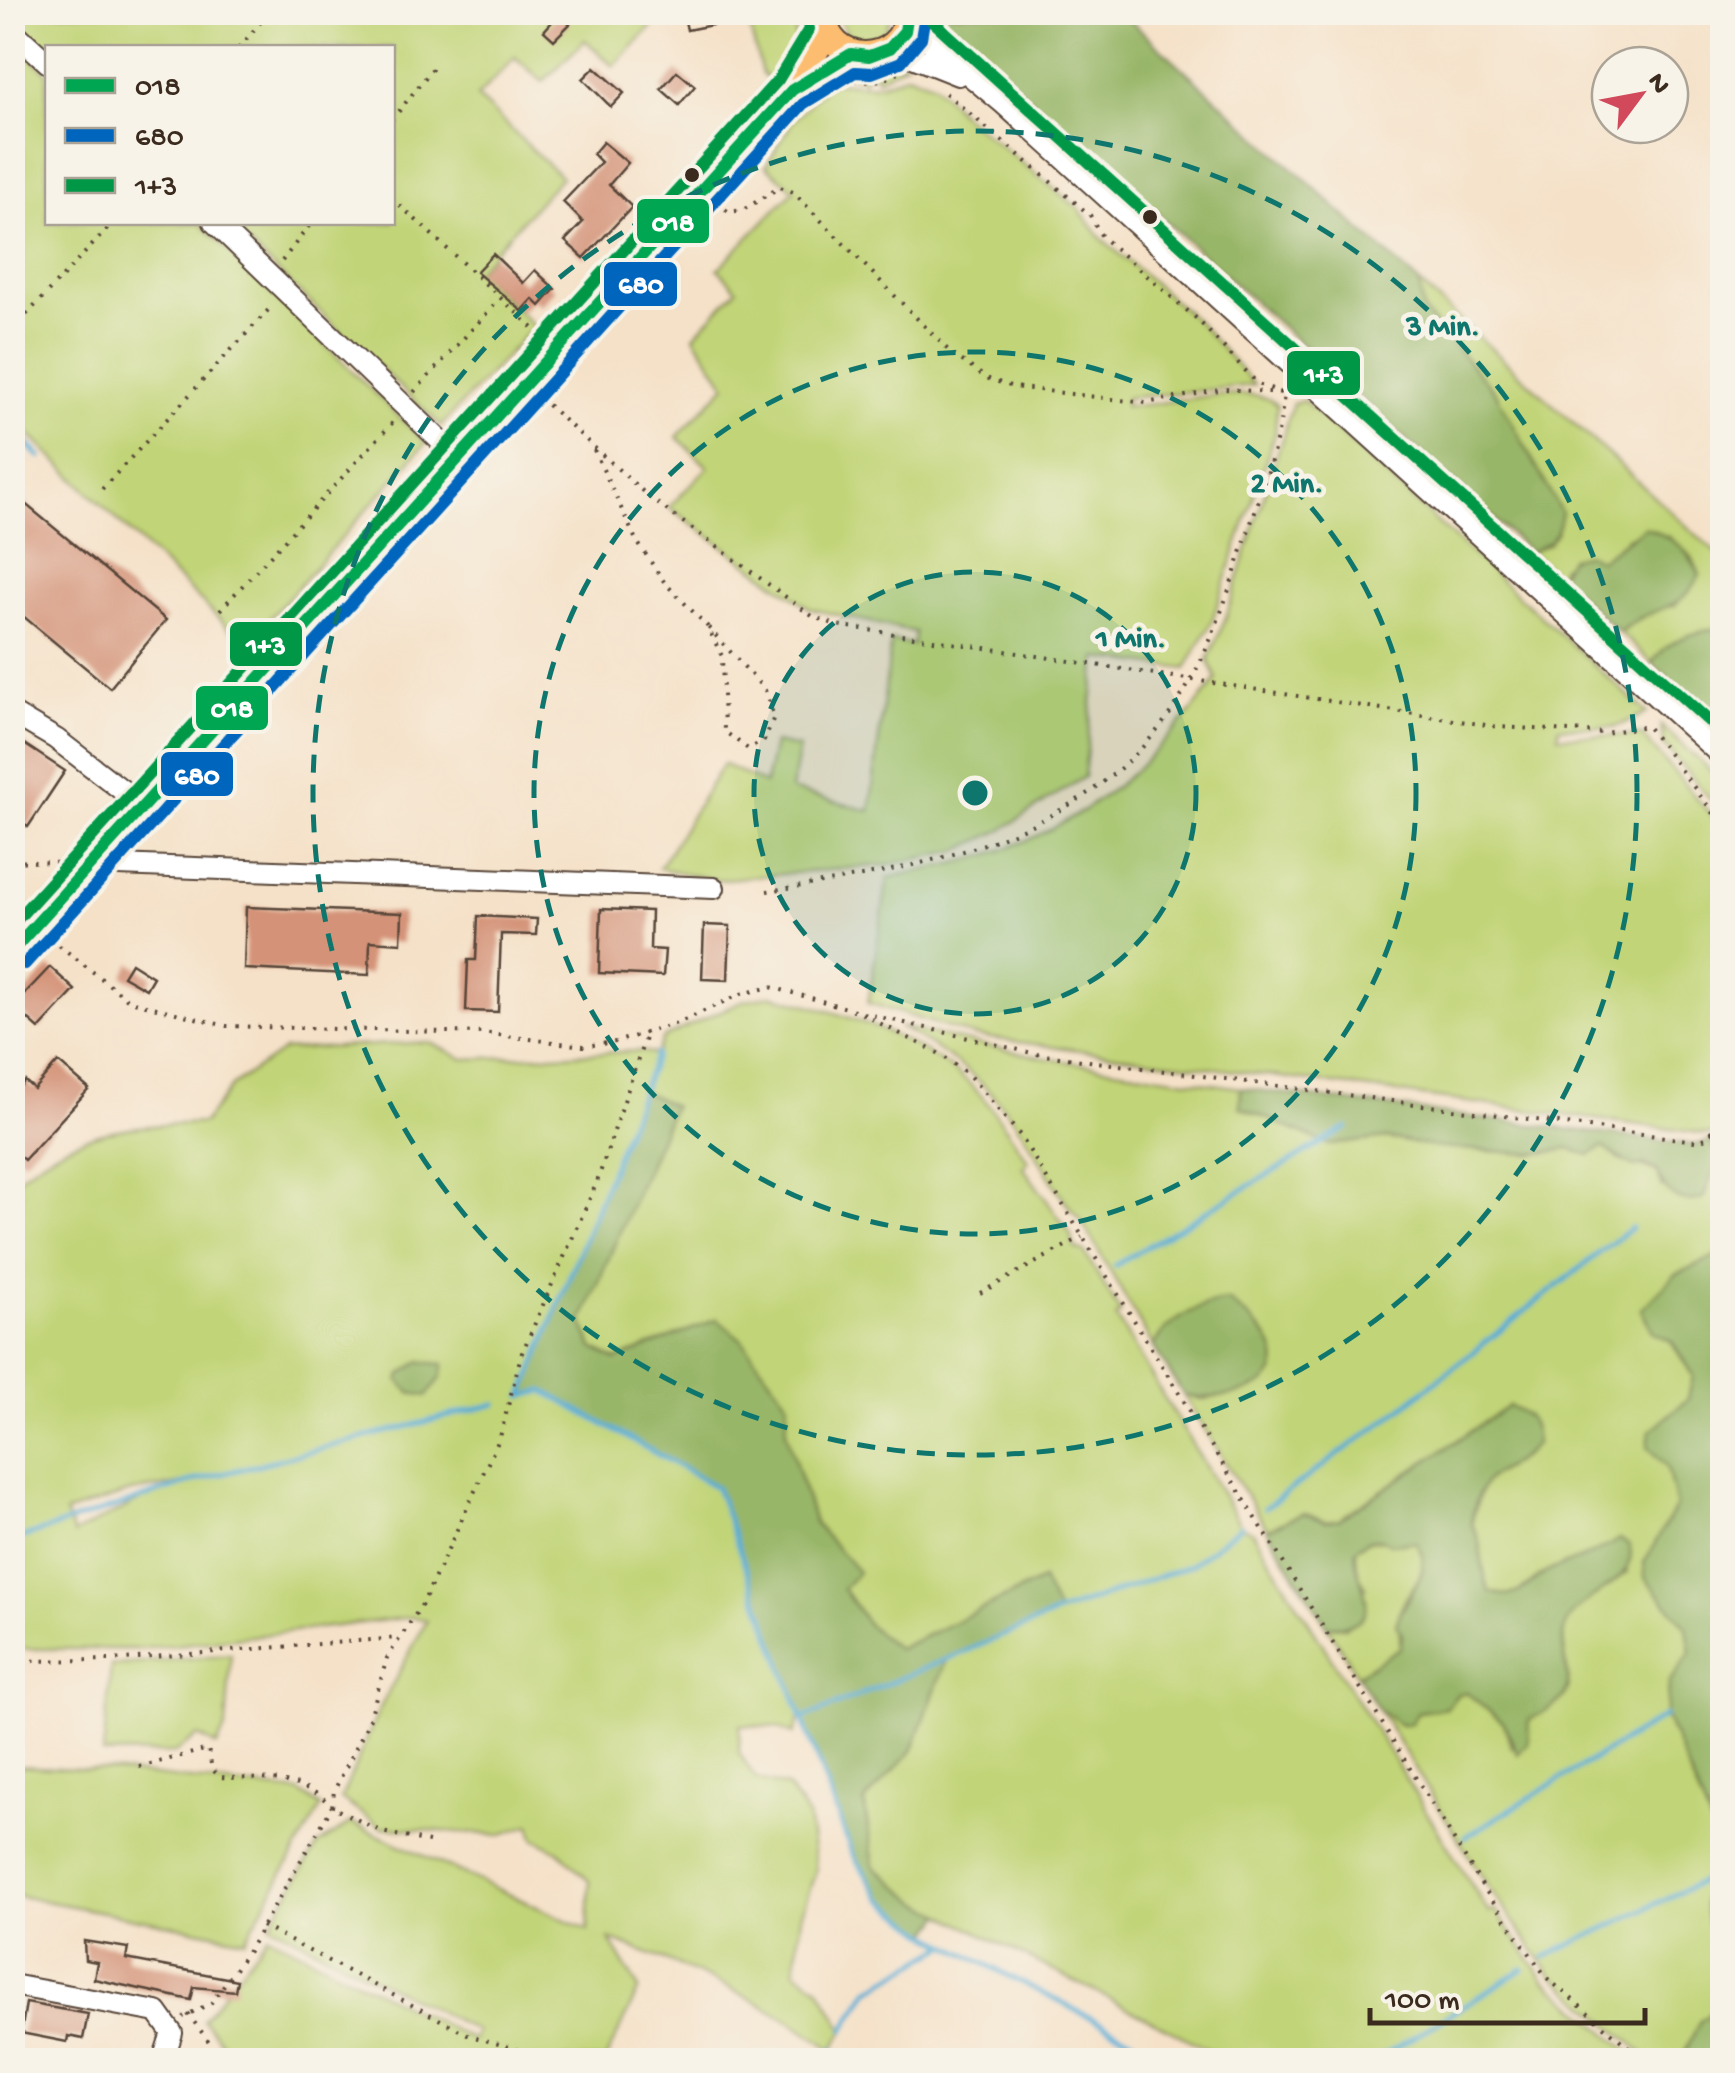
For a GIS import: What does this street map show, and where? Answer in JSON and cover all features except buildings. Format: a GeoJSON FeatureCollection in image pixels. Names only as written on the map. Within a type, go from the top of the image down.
{"type":"FeatureCollection","features":[{"type":"Feature","properties":{"kind":"main road"},"geometry":{"type":"LineString","coordinates":[[792,90],[818,28],[852,54],[869,56],[890,48],[908,18]]}},
{"type":"Feature","properties":{"kind":"main road"},"geometry":{"type":"LineString","coordinates":[[12,952],[792,90],[852,54]]}},
{"type":"Feature","properties":{"kind":"street"},"geometry":{"type":"LineString","coordinates":[[908,18],[970,80],[1004,104],[1722,756]]}},
{"type":"Feature","properties":{"kind":"street"},"geometry":{"type":"LineString","coordinates":[[12,30],[45,60]]}},
{"type":"Feature","properties":{"kind":"street"},"geometry":{"type":"LineString","coordinates":[[890,48],[970,80]]}},
{"type":"Feature","properties":{"kind":"street"},"geometry":{"type":"LineString","coordinates":[[217,225],[458,459]]}},
{"type":"Feature","properties":{"kind":"street"},"geometry":{"type":"LineString","coordinates":[[12,713],[56,738],[144,807]]}},
{"type":"Feature","properties":{"kind":"street"},"geometry":{"type":"LineString","coordinates":[[92,864],[714,888]]}},
{"type":"Feature","properties":{"kind":"street"},"geometry":{"type":"LineString","coordinates":[[12,1985],[157,2012],[179,2020],[163,2060]]}},
{"type":"Feature","properties":{"kind":"path"},"geometry":{"type":"LineString","coordinates":[[242,45],[269,12]]}},
{"type":"Feature","properties":{"kind":"path"},"geometry":{"type":"LineString","coordinates":[[798,12],[818,28]]}},
{"type":"Feature","properties":{"kind":"path"},"geometry":{"type":"LineString","coordinates":[[395,116],[437,62]]}},
{"type":"Feature","properties":{"kind":"path"},"geometry":{"type":"LineString","coordinates":[[928,64],[938,85],[968,116],[1090,215],[1102,237],[1198,319],[1258,384],[1284,393]]}},
{"type":"Feature","properties":{"kind":"path"},"geometry":{"type":"LineString","coordinates":[[702,191],[729,212],[743,210],[780,186],[793,192],[951,353],[986,378],[1013,387],[1146,403],[1224,389],[1284,393]]}},
{"type":"Feature","properties":{"kind":"path"},"geometry":{"type":"LineString","coordinates":[[395,201],[558,350]]}},
{"type":"Feature","properties":{"kind":"path"},"geometry":{"type":"LineString","coordinates":[[12,330],[111,225]]}},
{"type":"Feature","properties":{"kind":"path"},"geometry":{"type":"LineString","coordinates":[[102,489],[277,284],[310,225]]}},
{"type":"Feature","properties":{"kind":"path"},"geometry":{"type":"LineString","coordinates":[[220,610],[389,430],[404,406],[499,300]]}},
{"type":"Feature","properties":{"kind":"path"},"geometry":{"type":"LineString","coordinates":[[767,891],[873,876],[959,855],[1065,806],[1122,766],[1169,716],[1219,621],[1280,437],[1284,393],[1302,372]]}},
{"type":"Feature","properties":{"kind":"path"},"geometry":{"type":"LineString","coordinates":[[526,385],[650,498],[812,616],[836,625],[1499,726],[1605,733],[1647,726],[1722,824]]}},
{"type":"Feature","properties":{"kind":"path"},"geometry":{"type":"LineString","coordinates":[[592,446],[636,540],[665,583],[707,626],[766,690],[774,717],[764,741],[748,749],[724,731],[722,656],[707,626]]}},
{"type":"Feature","properties":{"kind":"path"},"geometry":{"type":"LineString","coordinates":[[12,861],[92,864]]}},
{"type":"Feature","properties":{"kind":"path"},"geometry":{"type":"LineString","coordinates":[[35,927],[130,1002],[226,1026],[483,1033],[584,1046],[680,1022],[740,994],[771,987],[1036,1054],[1243,1085],[1695,1141],[1712,1132],[1722,1026]]}},
{"type":"Feature","properties":{"kind":"path"},"geometry":{"type":"LineString","coordinates":[[854,1010],[938,1053],[968,1074],[1020,1135],[1483,1887],[1547,1978],[1644,2060]]}},
{"type":"Feature","properties":{"kind":"path"},"geometry":{"type":"LineString","coordinates":[[223,2060],[179,2020],[210,2003],[262,1926],[332,1807],[334,1790],[368,1722],[387,1658],[423,1604],[500,1436],[521,1355],[597,1182],[646,1032]]}},
{"type":"Feature","properties":{"kind":"path"},"geometry":{"type":"LineString","coordinates":[[1712,1132],[1722,1136]]}},
{"type":"Feature","properties":{"kind":"path"},"geometry":{"type":"LineString","coordinates":[[980,1293],[1082,1237]]}},
{"type":"Feature","properties":{"kind":"path"},"geometry":{"type":"LineString","coordinates":[[12,1660],[112,1660],[400,1638]]}},
{"type":"Feature","properties":{"kind":"path"},"geometry":{"type":"LineString","coordinates":[[139,1767],[208,1749],[212,1768],[220,1777],[299,1784],[322,1796],[332,1807],[382,1832],[429,1842]]}},
{"type":"Feature","properties":{"kind":"path"},"geometry":{"type":"LineString","coordinates":[[262,1926],[471,2036],[554,2060]]}},
{"type":"Feature","properties":{"kind":"green space"},"geometry":{"type":"Polygon","coordinates":[[[650,12],[658,20],[614,66],[585,40],[543,82],[515,57],[477,97],[561,177],[476,271],[534,326],[441,426],[228,225],[395,225],[395,45],[45,45],[45,51],[13,20],[12,13],[650,12]]]}},
{"type":"Feature","properties":{"kind":"green space"},"geometry":{"type":"Polygon","coordinates":[[[746,13],[794,13],[797,51],[770,80],[762,74],[746,13]]]}},
{"type":"Feature","properties":{"kind":"green space"},"geometry":{"type":"Polygon","coordinates":[[[837,13],[892,13],[885,32],[861,40],[846,33],[837,13]]]}},
{"type":"Feature","properties":{"kind":"green space"},"geometry":{"type":"Polygon","coordinates":[[[936,13],[1122,13],[1419,283],[1423,311],[1496,393],[1561,512],[1553,537],[1530,552],[1011,81],[954,43],[936,13]]]}},
{"type":"Feature","properties":{"kind":"green space"},"geometry":{"type":"Polygon","coordinates":[[[12,38],[45,71],[45,225],[202,225],[426,443],[246,645],[13,419],[12,38]]]}},
{"type":"Feature","properties":{"kind":"green space"},"geometry":{"type":"Polygon","coordinates":[[[907,63],[877,79],[877,74],[865,74],[864,80],[834,69],[857,64],[907,63]]]}},
{"type":"Feature","properties":{"kind":"green space"},"geometry":{"type":"Polygon","coordinates":[[[907,74],[933,83],[965,117],[1078,208],[1101,238],[1195,319],[1254,385],[1126,398],[1124,406],[1249,394],[1266,398],[1277,406],[1275,433],[1212,621],[1186,669],[1097,658],[1084,777],[1000,831],[959,850],[886,865],[715,880],[659,868],[723,764],[765,784],[774,743],[799,748],[791,790],[870,811],[891,641],[913,645],[915,632],[811,609],[669,507],[708,467],[677,437],[726,385],[694,336],[737,289],[718,269],[794,190],[766,166],[792,122],[830,82],[875,84],[907,74]]]}},
{"type":"Feature","properties":{"kind":"green space"},"geometry":{"type":"Polygon","coordinates":[[[1419,283],[1722,558],[1722,628],[1683,638],[1652,663],[1619,632],[1658,607],[1675,606],[1700,575],[1692,557],[1668,536],[1628,536],[1611,554],[1599,560],[1587,554],[1562,566],[1558,577],[1530,552],[1550,543],[1496,393],[1423,311],[1419,283]]]}},
{"type":"Feature","properties":{"kind":"green space"},"geometry":{"type":"Polygon","coordinates":[[[1303,400],[1647,713],[1616,727],[1559,727],[1558,736],[1642,735],[1712,816],[1722,838],[1722,1136],[974,1036],[868,1003],[888,878],[1007,848],[1080,812],[1154,752],[1217,679],[1208,660],[1226,617],[1293,403],[1303,400]]]}},
{"type":"Feature","properties":{"kind":"green space"},"geometry":{"type":"Polygon","coordinates":[[[1645,527],[1678,545],[1700,575],[1684,597],[1619,632],[1558,577],[1570,558],[1587,554],[1599,560],[1645,527]]]}},
{"type":"Feature","properties":{"kind":"green space"},"geometry":{"type":"Polygon","coordinates":[[[1722,628],[1722,727],[1652,663],[1683,638],[1722,628]]]}},
{"type":"Feature","properties":{"kind":"green space"},"geometry":{"type":"Polygon","coordinates":[[[1661,726],[1722,781],[1722,813],[1664,745],[1661,726]]]}},
{"type":"Feature","properties":{"kind":"green space"},"geometry":{"type":"Polygon","coordinates":[[[772,995],[872,1026],[919,1048],[981,1095],[1029,1161],[1023,1167],[1070,1233],[1075,1248],[1084,1252],[1121,1313],[1116,1317],[1241,1526],[1253,1532],[1489,1913],[1495,1910],[1545,1980],[1639,2060],[1229,2060],[917,1901],[874,1866],[864,1802],[912,1751],[946,1660],[1058,1613],[1042,1580],[898,1649],[868,1625],[844,1590],[794,1734],[777,1727],[740,1725],[739,1753],[756,1779],[787,1787],[808,1816],[816,1870],[801,1916],[795,1971],[819,1987],[844,2030],[833,2050],[726,1986],[610,1940],[639,1989],[605,2060],[236,2060],[203,2020],[268,1935],[473,2040],[476,2031],[270,1924],[318,1845],[351,1823],[588,1930],[590,1882],[561,1853],[534,1838],[530,1825],[499,1835],[381,1827],[341,1799],[380,1708],[427,1620],[413,1617],[142,1649],[13,1649],[12,1183],[79,1140],[124,1129],[203,1123],[233,1085],[284,1050],[429,1042],[464,1059],[640,1051],[656,1054],[663,1038],[742,1001],[772,995]],[[643,1091],[523,1395],[544,1391],[716,1487],[762,1612],[814,1523],[786,1431],[788,1402],[717,1319],[616,1360],[593,1348],[582,1321],[673,1106],[643,1091]],[[185,1483],[131,1492],[65,1513],[74,1534],[148,1496],[185,1483]]]}},
{"type":"Feature","properties":{"kind":"green space"},"geometry":{"type":"Polygon","coordinates":[[[899,1027],[1044,1058],[1241,1088],[1240,1107],[1330,1145],[1386,1138],[1436,1147],[1532,1154],[1569,1149],[1590,1155],[1602,1146],[1619,1160],[1657,1171],[1662,1187],[1716,1147],[1710,1141],[1722,1142],[1722,1253],[1675,1275],[1642,1310],[1654,1333],[1671,1341],[1693,1376],[1688,1399],[1650,1431],[1648,1446],[1667,1467],[1677,1506],[1644,1563],[1658,1594],[1672,1604],[1687,1627],[1691,1652],[1670,1681],[1665,1716],[1722,1849],[1722,1872],[1711,1877],[1707,1921],[1722,1957],[1722,2005],[1700,2021],[1681,2060],[1651,2060],[1551,1974],[1487,1885],[1379,1710],[1400,1725],[1410,1724],[1418,1712],[1446,1708],[1458,1694],[1467,1693],[1504,1723],[1512,1748],[1528,1742],[1529,1720],[1559,1702],[1566,1691],[1568,1672],[1563,1641],[1570,1614],[1627,1572],[1619,1540],[1545,1573],[1518,1592],[1490,1592],[1471,1523],[1484,1480],[1526,1455],[1509,1406],[1339,1519],[1326,1521],[1303,1513],[1267,1529],[1184,1396],[1205,1400],[1265,1382],[1272,1355],[1266,1336],[1229,1301],[1186,1314],[1153,1346],[1079,1217],[1010,1115],[968,1072],[899,1027]]]}},
{"type":"Feature","properties":{"kind":"green space"},"geometry":{"type":"Polygon","coordinates":[[[1241,1088],[1694,1145],[1710,1141],[1719,1157],[1704,1197],[1688,1201],[1669,1192],[1657,1171],[1645,1165],[1634,1167],[1602,1147],[1590,1155],[1569,1149],[1532,1154],[1436,1147],[1386,1138],[1330,1145],[1240,1107],[1241,1088]]]}},
{"type":"Feature","properties":{"kind":"green space"},"geometry":{"type":"Polygon","coordinates":[[[642,1091],[673,1106],[582,1321],[593,1348],[616,1360],[717,1319],[741,1339],[788,1402],[786,1431],[814,1523],[858,1572],[843,1589],[868,1625],[898,1649],[1042,1580],[1058,1613],[946,1660],[912,1751],[864,1802],[874,1866],[917,1901],[943,1914],[929,1935],[882,1899],[852,1853],[716,1487],[544,1391],[523,1396],[642,1091]]]}},
{"type":"Feature","properties":{"kind":"green space"},"geometry":{"type":"Polygon","coordinates":[[[1722,1253],[1722,1849],[1665,1716],[1670,1681],[1691,1652],[1687,1627],[1645,1578],[1644,1563],[1676,1506],[1667,1467],[1648,1446],[1650,1431],[1688,1399],[1693,1376],[1672,1341],[1654,1333],[1641,1310],[1675,1275],[1722,1253]]]}},
{"type":"Feature","properties":{"kind":"green space"},"geometry":{"type":"Polygon","coordinates":[[[1229,1301],[1270,1341],[1275,1364],[1271,1376],[1260,1385],[1229,1395],[1184,1396],[1153,1346],[1186,1314],[1229,1301]]]}},
{"type":"Feature","properties":{"kind":"green space"},"geometry":{"type":"Polygon","coordinates":[[[419,1362],[444,1364],[441,1378],[427,1396],[411,1393],[399,1381],[419,1362]]]}},
{"type":"Feature","properties":{"kind":"green space"},"geometry":{"type":"Polygon","coordinates":[[[1509,1406],[1530,1420],[1536,1444],[1487,1480],[1476,1503],[1471,1523],[1490,1592],[1518,1592],[1545,1573],[1619,1539],[1629,1544],[1631,1556],[1611,1585],[1570,1617],[1563,1637],[1566,1691],[1559,1702],[1529,1720],[1528,1742],[1518,1754],[1504,1723],[1467,1693],[1458,1694],[1446,1708],[1418,1712],[1410,1724],[1400,1725],[1379,1710],[1357,1675],[1400,1648],[1402,1634],[1396,1625],[1423,1564],[1415,1542],[1390,1544],[1382,1539],[1368,1540],[1356,1549],[1366,1610],[1361,1619],[1327,1626],[1267,1529],[1303,1513],[1326,1521],[1340,1519],[1509,1406]]]}},
{"type":"Feature","properties":{"kind":"green space"},"geometry":{"type":"Polygon","coordinates":[[[1368,1540],[1415,1542],[1423,1560],[1420,1576],[1400,1612],[1400,1648],[1357,1675],[1327,1626],[1346,1627],[1366,1587],[1357,1572],[1356,1549],[1368,1540]]]}},
{"type":"Feature","properties":{"kind":"green space"},"geometry":{"type":"Polygon","coordinates":[[[231,1654],[226,1727],[217,1746],[198,1736],[175,1753],[103,1754],[111,1666],[231,1654]]]}},
{"type":"Feature","properties":{"kind":"green space"},"geometry":{"type":"Polygon","coordinates":[[[13,1766],[102,1770],[299,1792],[321,1807],[245,1939],[13,1895],[13,1766]]]}},
{"type":"Feature","properties":{"kind":"green space"},"geometry":{"type":"Polygon","coordinates":[[[1722,1872],[1722,1957],[1708,1923],[1704,1899],[1712,1879],[1722,1872]]]}},
{"type":"Feature","properties":{"kind":"green space"},"geometry":{"type":"Polygon","coordinates":[[[1722,2005],[1722,2060],[1681,2060],[1700,2021],[1722,2005]]]}},
{"type":"Feature","properties":{"kind":"waterway"},"geometry":{"type":"LineString","coordinates":[[12,428],[40,457]]}},
{"type":"Feature","properties":{"kind":"waterway"},"geometry":{"type":"LineString","coordinates":[[523,1396],[656,1054]]}},
{"type":"Feature","properties":{"kind":"waterway"},"geometry":{"type":"LineString","coordinates":[[1114,1266],[1347,1128]]}},
{"type":"Feature","properties":{"kind":"waterway"},"geometry":{"type":"LineString","coordinates":[[1265,1508],[1389,1418],[1631,1228]]}},
{"type":"Feature","properties":{"kind":"waterway"},"geometry":{"type":"LineString","coordinates":[[523,1396],[544,1391],[716,1487],[852,1853],[882,1899],[929,1935],[1173,2060]]}},
{"type":"Feature","properties":{"kind":"waterway"},"geometry":{"type":"LineString","coordinates":[[12,1541],[194,1481],[496,1404]]}},
{"type":"Feature","properties":{"kind":"waterway"},"geometry":{"type":"LineString","coordinates":[[802,1719],[1058,1613],[1191,1565],[1241,1526]]}},
{"type":"Feature","properties":{"kind":"waterway"},"geometry":{"type":"LineString","coordinates":[[1465,1837],[1665,1716]]}},
{"type":"Feature","properties":{"kind":"waterway"},"geometry":{"type":"LineString","coordinates":[[1545,1957],[1722,1872]]}},
{"type":"Feature","properties":{"kind":"waterway"},"geometry":{"type":"LineString","coordinates":[[844,2030],[869,1990],[945,1946]]}},
{"type":"Feature","properties":{"kind":"waterway"},"geometry":{"type":"LineString","coordinates":[[1376,2060],[1523,1969]]}},
{"type":"Feature","properties":{"kind":"waterway"},"geometry":{"type":"LineString","coordinates":[[825,2060],[833,2050]]}},
{"type":"Feature","properties":{"kind":"transit line","name":"018"},"geometry":{"type":"LineString","coordinates":[[12,951],[792,90],[851,54],[869,56],[890,48],[905,31],[908,12]]}},
{"type":"Feature","properties":{"kind":"transit line","name":"1+3"},"geometry":{"type":"LineString","coordinates":[[925,14],[1722,733]]}},
{"type":"Feature","properties":{"kind":"transit line","name":"1+3"},"geometry":{"type":"LineString","coordinates":[[12,925],[778,80],[809,29],[806,15]]}},
{"type":"Feature","properties":{"kind":"transit line","name":"680"},"geometry":{"type":"LineString","coordinates":[[25,964],[803,104],[855,72],[872,73],[901,62],[921,38],[925,15]]}}]}
